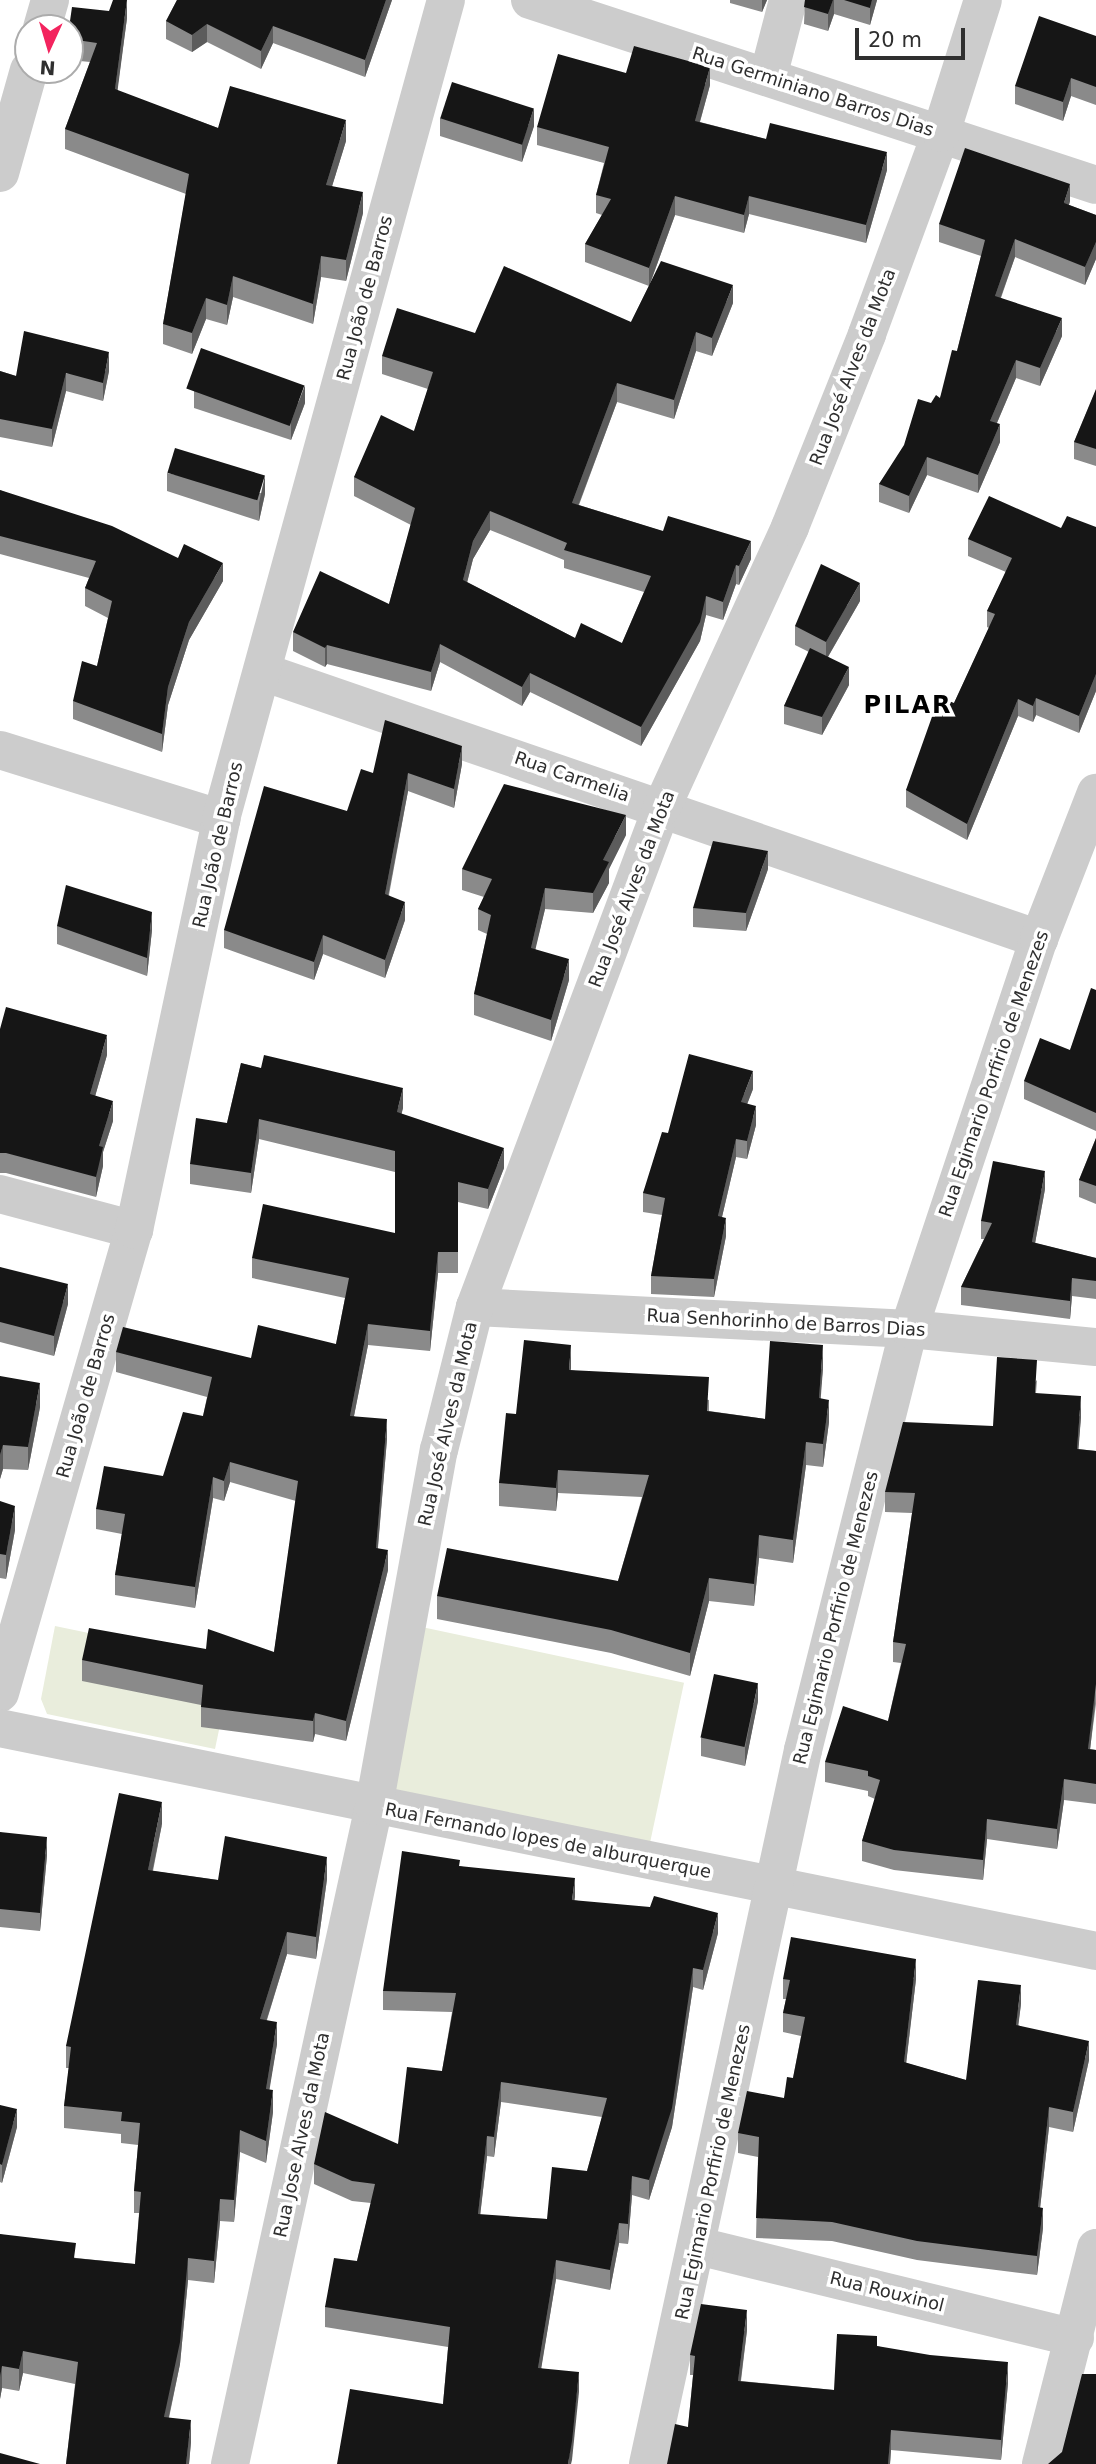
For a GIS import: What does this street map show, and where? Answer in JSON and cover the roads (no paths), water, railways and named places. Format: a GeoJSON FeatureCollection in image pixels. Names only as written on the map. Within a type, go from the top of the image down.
{"type":"FeatureCollection","features":[{"type":"Feature","properties":{"kind":"street","name":"Rua João de Barros"},"geometry":{"type":"LineString","coordinates":[[0,1693],[134,1230],[221,819],[446,0]]}},
{"type":"Feature","properties":{"kind":"street","name":"Rua Germiniano Barros Dias"},"geometry":{"type":"LineString","coordinates":[[530,0],[1096,185]]}},
{"type":"Feature","properties":{"kind":"street"},"geometry":{"type":"LineString","coordinates":[[768,77],[788,0]]}},
{"type":"Feature","properties":{"kind":"street","name":"Rua José Alves da Mota"},"geometry":{"type":"LineString","coordinates":[[374,1806],[439,1450],[475,1307],[662,807],[790,527],[941,133],[983,0]]}},
{"type":"Feature","properties":{"kind":"street"},"geometry":{"type":"LineString","coordinates":[[0,173],[25,84]]}},
{"type":"Feature","properties":{"kind":"street","name":"Rua Carmelia"},"geometry":{"type":"LineString","coordinates":[[263,672],[662,807],[1039,939]]}},
{"type":"Feature","properties":{"kind":"street"},"geometry":{"type":"LineString","coordinates":[[0,750],[221,819]]}},
{"type":"Feature","properties":{"kind":"street","name":"Rua Egimario Porfirio de Menezes"},"geometry":{"type":"LineString","coordinates":[[648,2464],[698,2246],[774,1886],[858,1520],[909,1329],[1039,939],[1096,793]]}},
{"type":"Feature","properties":{"kind":"street"},"geometry":{"type":"LineString","coordinates":[[0,1194],[134,1230]]}},
{"type":"Feature","properties":{"kind":"street","name":"Rua Senhorinho de Barros Dias"},"geometry":{"type":"LineString","coordinates":[[475,1307],[909,1329],[1096,1348]]}},
{"type":"Feature","properties":{"kind":"street","name":"Rua Fernando lopes de alburquerque"},"geometry":{"type":"LineString","coordinates":[[0,1728],[1096,1951]]}},
{"type":"Feature","properties":{"kind":"street","name":"Rua Jose Alves da Mota"},"geometry":{"type":"LineString","coordinates":[[230,2464],[374,1806]]}},
{"type":"Feature","properties":{"kind":"street","name":"Rua Rouxinol"},"geometry":{"type":"LineString","coordinates":[[698,2246],[1075,2338]]}},
{"type":"Feature","properties":{"kind":"street"},"geometry":{"type":"LineString","coordinates":[[1041,2464],[1096,2248]]}},
{"type":"Feature","properties":{"kind":"district","name":"PILAR"},"geometry":{"type":"Point","coordinates":[908,706]}}]}
